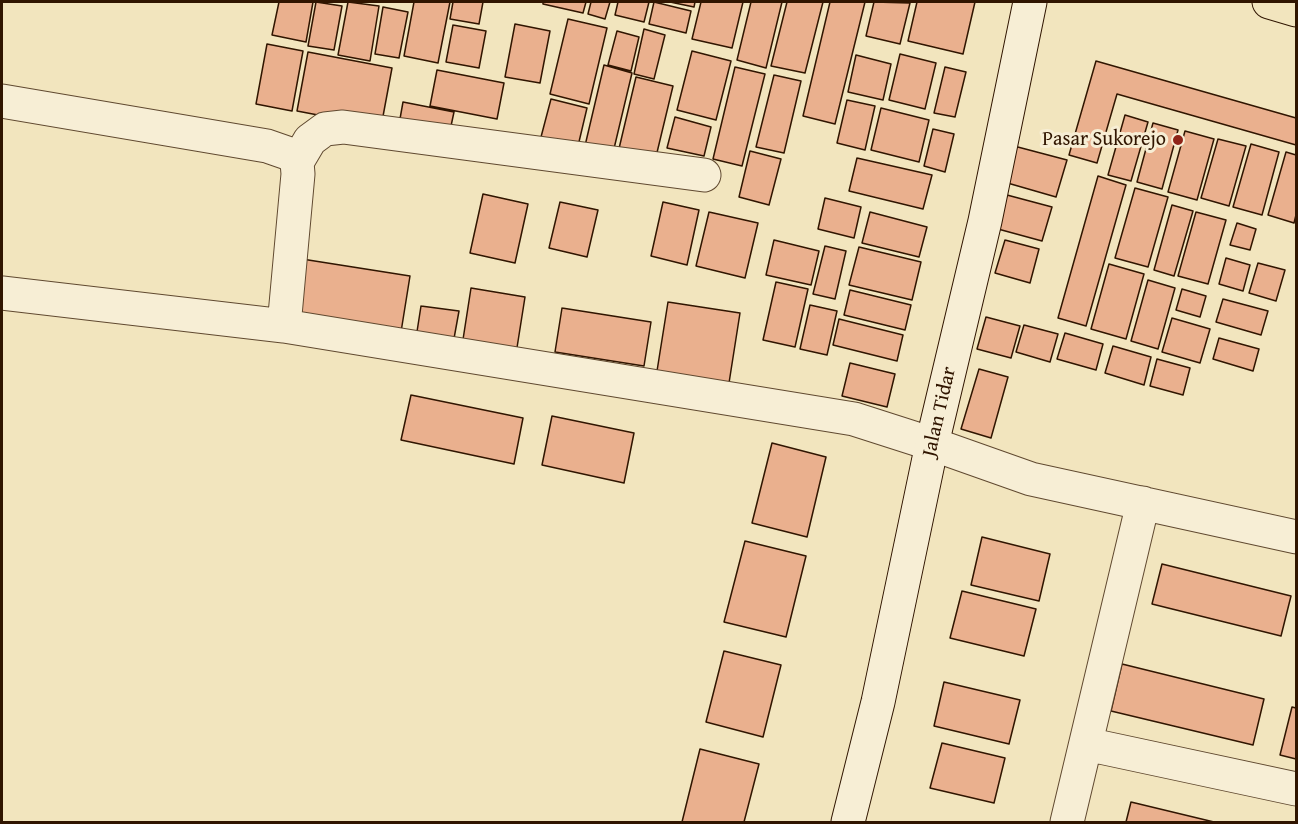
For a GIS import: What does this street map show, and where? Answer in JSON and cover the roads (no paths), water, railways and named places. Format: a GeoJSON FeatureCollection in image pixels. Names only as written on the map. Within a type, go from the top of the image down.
{"type":"FeatureCollection","features":[{"type":"Feature","properties":{"kind":"highway"},"geometry":{"type":"LineString","coordinates":[[1269,2],[1296,10]]}},
{"type":"Feature","properties":{"kind":"street","name":"Jalan Tidar"},"geometry":{"type":"LineString","coordinates":[[848,822],[878,702],[932,444],[985,221],[1030,2]]}},
{"type":"Feature","properties":{"kind":"street"},"geometry":{"type":"LineString","coordinates":[[2,101],[267,146],[290,154],[297,162]]}},
{"type":"Feature","properties":{"kind":"street"},"geometry":{"type":"LineString","coordinates":[[284,326],[298,174],[297,162],[310,140],[325,129],[343,127],[704,175]]}},
{"type":"Feature","properties":{"kind":"street"},"geometry":{"type":"LineString","coordinates":[[2,293],[284,326],[854,419],[1031,479],[1296,537]]}},
{"type":"Feature","properties":{"kind":"street"},"geometry":{"type":"LineString","coordinates":[[1067,822],[1143,502]]}},
{"type":"Feature","properties":{"kind":"street"},"geometry":{"type":"LineString","coordinates":[[1086,744],[1296,789]]}},
{"type":"Feature","properties":{"kind":"place","name":"Pasar Sukorejo"},"geometry":{"type":"Point","coordinates":[1178,140]}}]}
